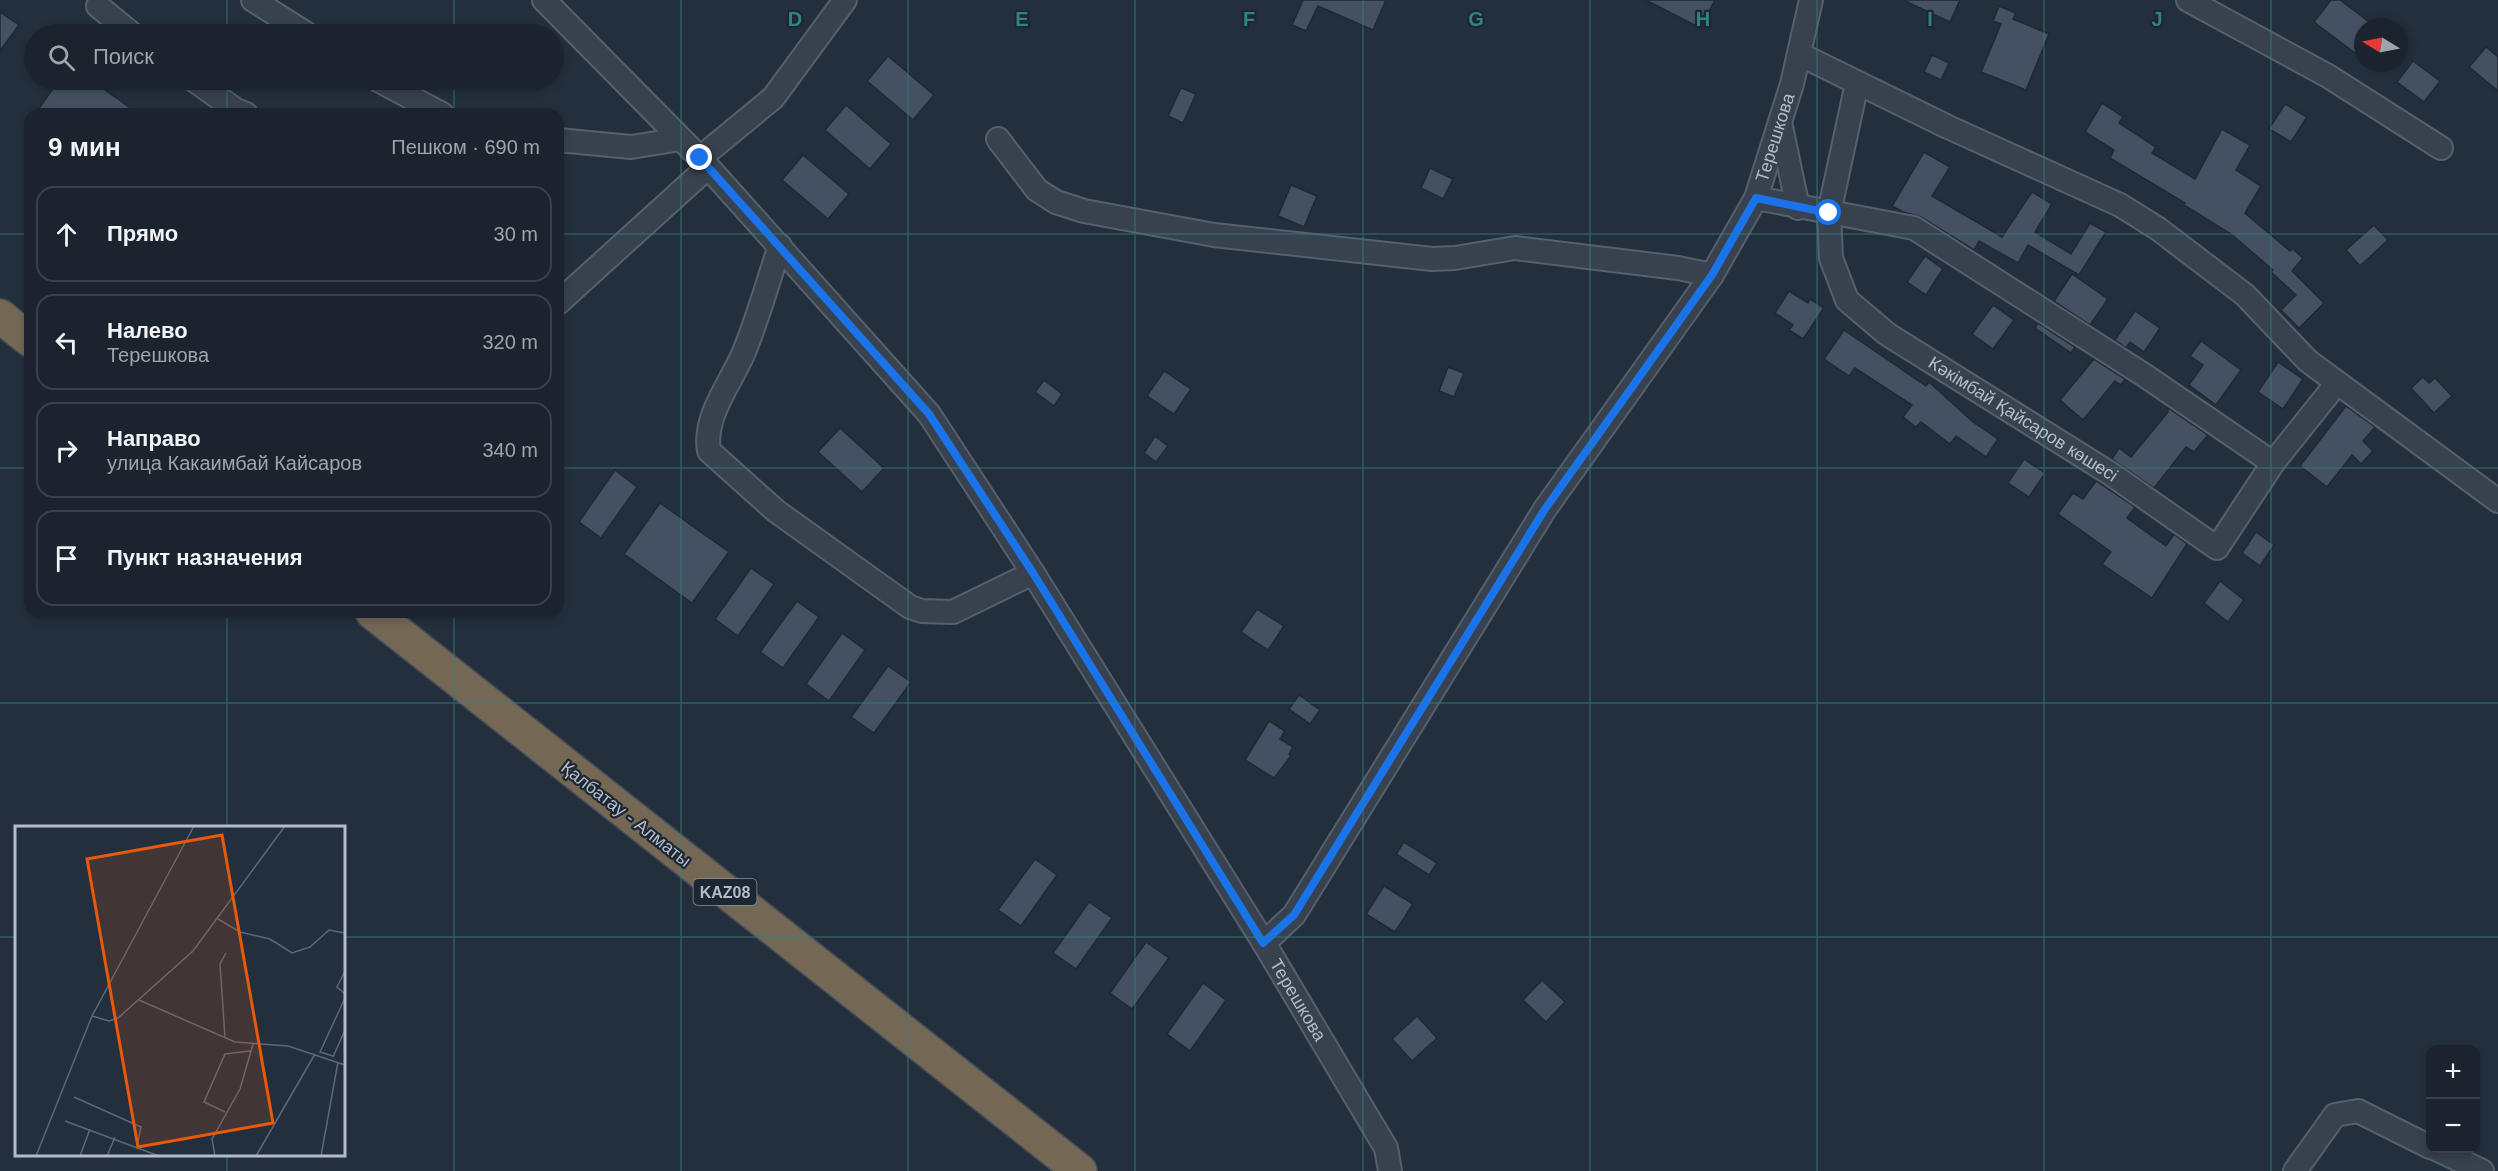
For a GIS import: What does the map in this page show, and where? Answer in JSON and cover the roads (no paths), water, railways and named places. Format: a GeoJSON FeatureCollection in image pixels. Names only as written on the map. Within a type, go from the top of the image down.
{"type":"FeatureCollection","features":[{"type":"Feature","properties":{"kind":"highway"},"geometry":{"type":"LineString","coordinates":[[0,316],[24,335]]}},
{"type":"Feature","properties":{"kind":"highway","name":"Қалбатау - Алматы"},"geometry":{"type":"LineString","coordinates":[[380,618],[1080,1171]]}},
{"type":"Feature","properties":{"kind":"street"},"geometry":{"type":"LineString","coordinates":[[254,0],[291,24]]}},
{"type":"Feature","properties":{"kind":"street"},"geometry":{"type":"LineString","coordinates":[[544,0],[704,163],[929,414],[1033,573],[1263,943]]}},
{"type":"Feature","properties":{"kind":"street"},"geometry":{"type":"LineString","coordinates":[[564,297],[773,98],[844,0]]}},
{"type":"Feature","properties":{"kind":"street","name":"Терешкова"},"geometry":{"type":"LineString","coordinates":[[1390,1171],[1386,1148],[1263,943],[1294,915],[1545,509],[1712,275],[1756,198],[1799,54],[1811,0]]}},
{"type":"Feature","properties":{"kind":"street"},"geometry":{"type":"LineString","coordinates":[[2188,0],[2328,76],[2441,148]]}},
{"type":"Feature","properties":{"kind":"street"},"geometry":{"type":"LineString","coordinates":[[100,2],[122,24]]}},
{"type":"Feature","properties":{"kind":"street"},"geometry":{"type":"LineString","coordinates":[[1799,54],[2120,205],[2157,228],[2245,295],[2308,360],[2498,501]]}},
{"type":"Feature","properties":{"kind":"street","name":"Кәкімбай Қайсаров көшесі"},"geometry":{"type":"LineString","coordinates":[[1857,83],[1829,213],[1831,258],[1847,300],[1887,334],[2111,474],[2217,548],[2274,463],[2337,383]]}},
{"type":"Feature","properties":{"kind":"street"},"geometry":{"type":"LineString","coordinates":[[208,90],[233,108]]}},
{"type":"Feature","properties":{"kind":"street"},"geometry":{"type":"LineString","coordinates":[[397,90],[431,108]]}},
{"type":"Feature","properties":{"kind":"street"},"geometry":{"type":"LineString","coordinates":[[1780,121],[1798,208]]}},
{"type":"Feature","properties":{"kind":"street"},"geometry":{"type":"LineString","coordinates":[[564,141],[631,147],[681,139]]}},
{"type":"Feature","properties":{"kind":"street"},"geometry":{"type":"LineString","coordinates":[[998,139],[1037,190],[1056,202],[1084,211],[1214,235],[1432,259],[1455,258],[1515,248],[1678,268],[1712,275]]}},
{"type":"Feature","properties":{"kind":"street"},"geometry":{"type":"LineString","coordinates":[[1756,198],[1798,208],[1914,228],[2144,375],[2274,463]]}},
{"type":"Feature","properties":{"kind":"street"},"geometry":{"type":"LineString","coordinates":[[780,246],[744,352],[711,420],[707,439],[709,451],[776,511],[910,607],[922,611],[953,612],[1033,573]]}},
{"type":"Feature","properties":{"kind":"street"},"geometry":{"type":"LineString","coordinates":[[2295,1171],[2335,1115],[2358,1111],[2426,1145]]}},
{"type":"Feature","properties":{"kind":"street"},"geometry":{"type":"LineString","coordinates":[[2443,1153],[2482,1171]]}},
{"type":"Feature","properties":{"kind":"street"},"geometry":{"type":"LineString","coordinates":[[2488,1171],[2498,1157]]}}]}
